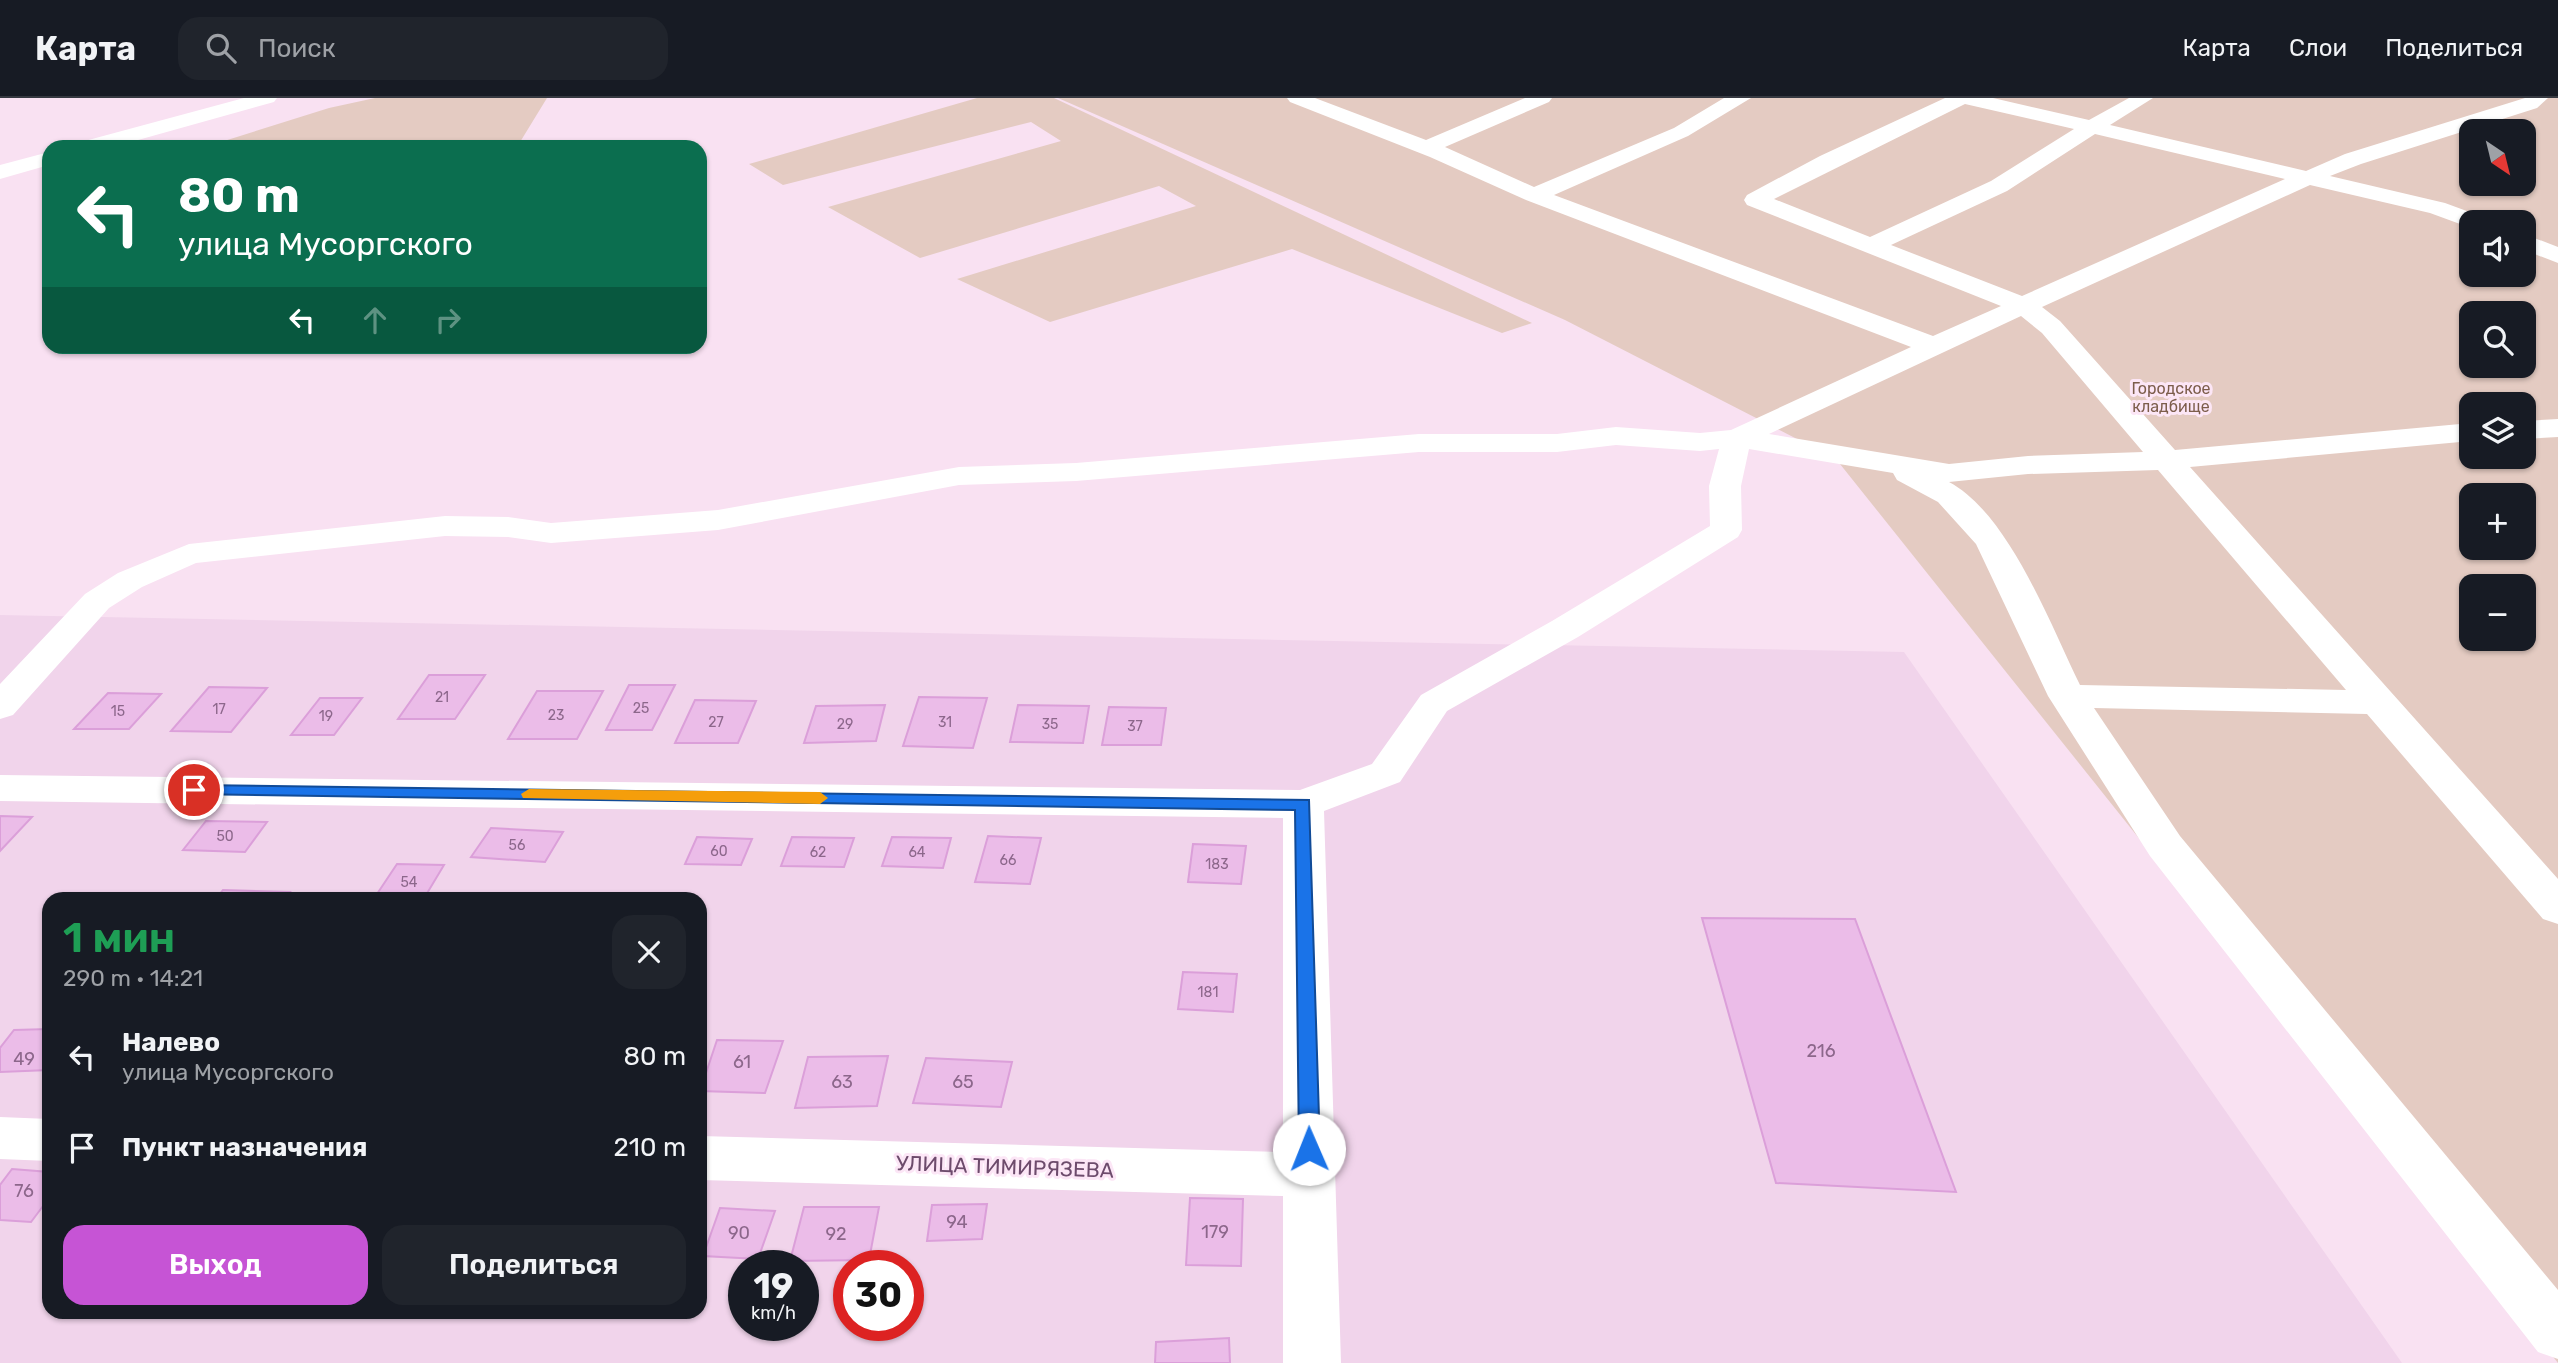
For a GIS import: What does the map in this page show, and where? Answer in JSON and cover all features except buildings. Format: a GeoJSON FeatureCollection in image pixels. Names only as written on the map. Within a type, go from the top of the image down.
{"type":"FeatureCollection","features":[{"type":"Feature","properties":{"kind":"street"},"geometry":{"type":"LineString","coordinates":[[114,140],[267,98]]}},
{"type":"Feature","properties":{"kind":"street"},"geometry":{"type":"LineString","coordinates":[[1297,98],[1426,148],[1534,195],[1934,346]]}},
{"type":"Feature","properties":{"kind":"street"},"geometry":{"type":"LineString","coordinates":[[1426,148],[1542,98]]}},
{"type":"Feature","properties":{"kind":"street"},"geometry":{"type":"LineString","coordinates":[[1534,195],[1681,132],[1714,110],[1741,98]]}},
{"type":"Feature","properties":{"kind":"street"},"geometry":{"type":"LineString","coordinates":[[1961,98],[1828,161],[1755,200],[1868,247],[2024,306],[2051,327],[2558,908]]}},
{"type":"Feature","properties":{"kind":"street"},"geometry":{"type":"LineString","coordinates":[[1967,98],[2437,208],[2459,216]]}},
{"type":"Feature","properties":{"kind":"street"},"geometry":{"type":"LineString","coordinates":[[1868,247],[1999,186],[2093,126],[2143,98]]}},
{"type":"Feature","properties":{"kind":"street"},"geometry":{"type":"LineString","coordinates":[[1737,438],[2305,178],[2353,159],[2530,104],[2538,98]]}},
{"type":"Feature","properties":{"kind":"street"},"geometry":{"type":"LineString","coordinates":[[0,172],[42,160]]}},
{"type":"Feature","properties":{"kind":"street"},"geometry":{"type":"LineString","coordinates":[[2536,246],[2558,256]]}},
{"type":"Feature","properties":{"kind":"street"},"geometry":{"type":"LineString","coordinates":[[1794,413],[1949,495],[1991,540],[2067,696],[2165,846],[2558,1333]]}},
{"type":"Feature","properties":{"kind":"street"},"geometry":{"type":"LineString","coordinates":[[2536,430],[2558,429]]}},
{"type":"Feature","properties":{"kind":"street"},"geometry":{"type":"LineString","coordinates":[[0,707],[97,601],[130,580],[189,554],[353,534],[445,526],[508,527],[551,533],[670,525],[718,520],[959,475],[1076,472],[1419,443],[1557,443],[1616,436],[1700,442],[1737,438],[1949,473],[2028,465],[2168,460],[2459,433]]}},
{"type":"Feature","properties":{"kind":"street"},"geometry":{"type":"LineString","coordinates":[[0,788],[1303,804],[1386,773],[1434,703],[1565,629],[1726,530],[1725,486],[1737,438]]}},
{"type":"Feature","properties":{"kind":"street"},"geometry":{"type":"LineString","coordinates":[[2067,696],[2381,702]]}},
{"type":"Feature","properties":{"kind":"street"},"geometry":{"type":"LineString","coordinates":[[1303,804],[1312,1363]]}},
{"type":"Feature","properties":{"kind":"street"},"geometry":{"type":"LineString","coordinates":[[0,1138],[42,1140]]}},
{"type":"Feature","properties":{"kind":"street","name":"УЛИЦА ТИМИРЯЗЕВА"},"geometry":{"type":"LineString","coordinates":[[707,1158],[1310,1175]]}},
{"type":"Feature","properties":{"kind":"shaded area"},"geometry":{"type":"Polygon","coordinates":[[[0,615],[1904,652],[2402,1363],[0,1363],[0,615]]]}},
{"type":"Feature","properties":{"kind":"green space"},"geometry":{"type":"Polygon","coordinates":[[[375,98],[547,98],[521,140],[227,140],[329,108],[375,98]]]}},
{"type":"Feature","properties":{"kind":"green space"},"geometry":{"type":"Polygon","coordinates":[[[977,98],[1054,98],[1532,323],[1502,333],[1292,249],[1050,322],[957,279],[1196,206],[1159,186],[920,258],[828,207],[1061,141],[1031,122],[783,185],[749,164],[977,98]]]}},
{"type":"Feature","properties":{"kind":"green space","name":"Городское кладбище"},"geometry":{"type":"Polygon","coordinates":[[[1058,98],[2558,98],[2558,1363],[1836,459],[1565,320],[1058,98]]]}},
{"type":"Feature","properties":{"kind":"slow traffic"},"geometry":{"type":"LineString","coordinates":[[529,794],[820,798]]}},
{"type":"Feature","properties":{"kind":"route"},"geometry":{"type":"LineString","coordinates":[[194,790],[1303,804],[1309,1149]]}}]}
